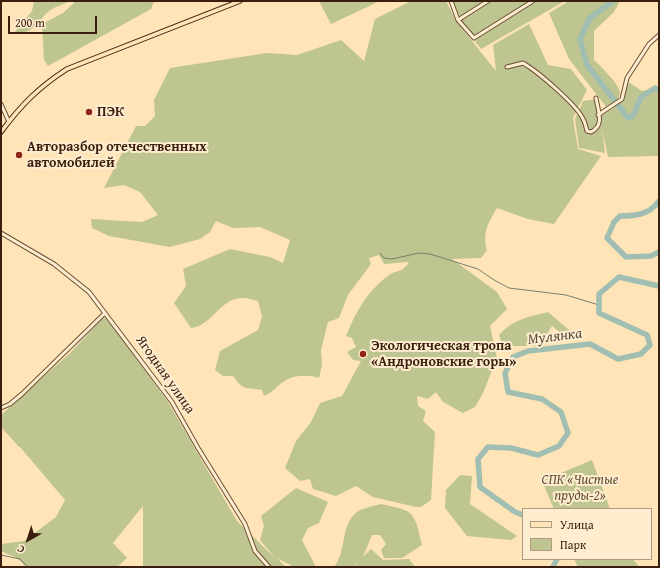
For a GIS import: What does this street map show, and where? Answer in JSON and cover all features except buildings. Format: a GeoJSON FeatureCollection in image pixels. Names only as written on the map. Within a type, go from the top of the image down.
{"type":"FeatureCollection","features":[{"type":"Feature","properties":{"kind":"main road"},"geometry":{"type":"LineString","coordinates":[[1,132],[31,95],[67,69],[240,1]]}},
{"type":"Feature","properties":{"kind":"street"},"geometry":{"type":"LineString","coordinates":[[451,1],[458,20],[474,38],[533,1]]}},
{"type":"Feature","properties":{"kind":"street"},"geometry":{"type":"LineString","coordinates":[[458,20],[488,1]]}},
{"type":"Feature","properties":{"kind":"street"},"geometry":{"type":"LineString","coordinates":[[598,115],[620,102],[624,95],[624,82],[649,44],[659,35]]}},
{"type":"Feature","properties":{"kind":"street"},"geometry":{"type":"LineString","coordinates":[[507,67],[523,63],[532,68],[576,109],[583,118],[587,131],[591,132],[598,128],[600,124],[596,98]]}},
{"type":"Feature","properties":{"kind":"street"},"geometry":{"type":"LineString","coordinates":[[1,104],[9,122]]}},
{"type":"Feature","properties":{"kind":"street","name":"Ягодная улица"},"geometry":{"type":"LineString","coordinates":[[1,233],[63,270],[89,292],[172,402],[198,448],[245,524],[255,551],[269,567]]}},
{"type":"Feature","properties":{"kind":"street"},"geometry":{"type":"LineString","coordinates":[[1,408],[5,407],[44,374],[105,313]]}},
{"type":"Feature","properties":{"kind":"green space"},"geometry":{"type":"Polygon","coordinates":[[[34,1],[70,1],[50,10],[33,28],[20,34],[13,34],[32,11],[34,1]]]}},
{"type":"Feature","properties":{"kind":"green space"},"geometry":{"type":"Polygon","coordinates":[[[76,1],[154,1],[151,9],[48,66],[44,60],[42,24],[63,13],[76,1]]]}},
{"type":"Feature","properties":{"kind":"green space"},"geometry":{"type":"Polygon","coordinates":[[[319,1],[380,1],[331,24],[319,1]]]}},
{"type":"Feature","properties":{"kind":"green space"},"geometry":{"type":"Polygon","coordinates":[[[411,1],[446,1],[456,21],[496,71],[493,45],[529,24],[548,65],[571,69],[587,90],[573,118],[578,149],[601,156],[554,224],[528,219],[497,208],[487,228],[485,238],[487,250],[481,258],[452,259],[497,292],[507,309],[490,326],[497,358],[483,393],[475,407],[463,413],[443,402],[436,392],[428,399],[417,396],[418,406],[426,411],[423,421],[435,432],[431,500],[421,507],[373,497],[356,486],[336,496],[313,489],[310,479],[300,481],[285,468],[296,441],[311,422],[320,403],[342,396],[361,361],[353,360],[347,352],[356,347],[352,338],[346,336],[363,302],[381,281],[392,273],[402,269],[409,262],[384,264],[379,255],[369,258],[371,264],[348,295],[339,318],[328,322],[321,350],[322,365],[319,378],[304,376],[291,378],[264,396],[262,390],[245,388],[233,376],[223,376],[215,370],[220,351],[258,330],[262,317],[258,301],[245,298],[235,299],[222,307],[205,322],[191,328],[174,303],[186,286],[183,269],[230,249],[270,257],[283,263],[290,240],[260,227],[233,228],[216,221],[210,232],[200,239],[170,247],[109,236],[92,228],[91,219],[142,222],[158,215],[140,192],[124,185],[104,188],[136,126],[145,126],[155,116],[154,100],[170,68],[267,53],[297,55],[341,40],[364,61],[375,19],[411,1]]]}},
{"type":"Feature","properties":{"kind":"green space"},"geometry":{"type":"Polygon","coordinates":[[[451,1],[565,1],[481,49],[463,26],[451,1]]]}},
{"type":"Feature","properties":{"kind":"green space"},"geometry":{"type":"Polygon","coordinates":[[[569,1],[620,1],[614,12],[594,31],[594,60],[610,76],[617,86],[620,94],[615,102],[607,108],[569,59],[549,13],[569,1]]]}},
{"type":"Feature","properties":{"kind":"green space"},"geometry":{"type":"Polygon","coordinates":[[[630,83],[642,91],[659,87],[659,156],[608,157],[602,130],[605,153],[579,148],[575,119],[583,101],[598,99],[601,116],[619,103],[624,95],[624,84],[630,83]]]}},
{"type":"Feature","properties":{"kind":"green space"},"geometry":{"type":"Polygon","coordinates":[[[548,312],[576,336],[562,334],[552,326],[539,346],[503,346],[499,335],[510,325],[522,319],[548,312]]]}},
{"type":"Feature","properties":{"kind":"green space"},"geometry":{"type":"Polygon","coordinates":[[[107,318],[168,402],[237,521],[275,558],[260,540],[264,526],[261,516],[296,488],[328,502],[319,523],[308,528],[302,540],[315,565],[314,567],[294,567],[277,558],[286,567],[143,567],[143,506],[113,543],[127,558],[117,567],[26,567],[17,558],[1,551],[1,544],[24,541],[56,517],[65,500],[1,427],[1,415],[69,354],[102,319],[107,318]]]}},
{"type":"Feature","properties":{"kind":"green space","name":"СПК «Чистые пруды-2»"},"geometry":{"type":"Polygon","coordinates":[[[592,460],[610,508],[554,508],[542,481],[592,460]]]}},
{"type":"Feature","properties":{"kind":"green space"},"geometry":{"type":"Polygon","coordinates":[[[460,475],[472,476],[470,504],[517,536],[511,540],[467,536],[445,508],[446,490],[460,475]]]}},
{"type":"Feature","properties":{"kind":"green space"},"geometry":{"type":"Polygon","coordinates":[[[381,504],[407,511],[411,514],[417,525],[422,545],[402,558],[384,558],[381,550],[386,544],[380,535],[372,535],[363,557],[371,549],[383,560],[409,559],[415,567],[354,567],[359,561],[353,567],[334,567],[341,553],[348,524],[352,517],[357,512],[365,508],[381,504]]]}},
{"type":"Feature","properties":{"kind":"green space"},"geometry":{"type":"Polygon","coordinates":[[[574,560],[634,560],[639,567],[578,567],[574,560]]]}},
{"type":"Feature","properties":{"kind":"waterway","name":"Мулянка"},"geometry":{"type":"LineString","coordinates":[[613,1],[590,18],[580,39],[587,65],[628,118],[633,116],[641,97],[655,88],[659,90]]}},
{"type":"Feature","properties":{"kind":"waterway","name":"Мулянка"},"geometry":{"type":"LineString","coordinates":[[659,201],[651,209],[641,214],[620,216],[614,222],[607,238],[626,257],[651,256],[659,252]]}},
{"type":"Feature","properties":{"kind":"waterway"},"geometry":{"type":"LineString","coordinates":[[380,253],[384,258],[392,259],[419,253],[430,254],[478,269],[509,288],[566,295],[599,305]]}},
{"type":"Feature","properties":{"kind":"waterway","name":"Мулянка"},"geometry":{"type":"LineString","coordinates":[[522,515],[515,512],[480,487],[478,459],[488,447],[511,448],[538,455],[559,446],[568,433],[561,412],[542,399],[508,392],[505,373],[513,357],[528,351],[590,344],[618,359],[641,354],[650,345],[647,335],[599,313],[599,294],[619,277],[659,286]]}},
{"type":"Feature","properties":{"kind":"waterway"},"geometry":{"type":"LineString","coordinates":[[1,555],[20,559],[28,567]]}},
{"type":"Feature","properties":{"kind":"waterway","name":"Мулянка"},"geometry":{"type":"LineString","coordinates":[[553,567],[556,560]]}},
{"type":"Feature","properties":{"kind":"place","name":"ПЭК"},"geometry":{"type":"Point","coordinates":[89,112]}},
{"type":"Feature","properties":{"kind":"place","name":"Авторазбор отечественных автомобилей"},"geometry":{"type":"Point","coordinates":[19,155]}},
{"type":"Feature","properties":{"kind":"place","name":"Экологическая тропа «Андроновские горы»"},"geometry":{"type":"Point","coordinates":[363,354]}}]}
